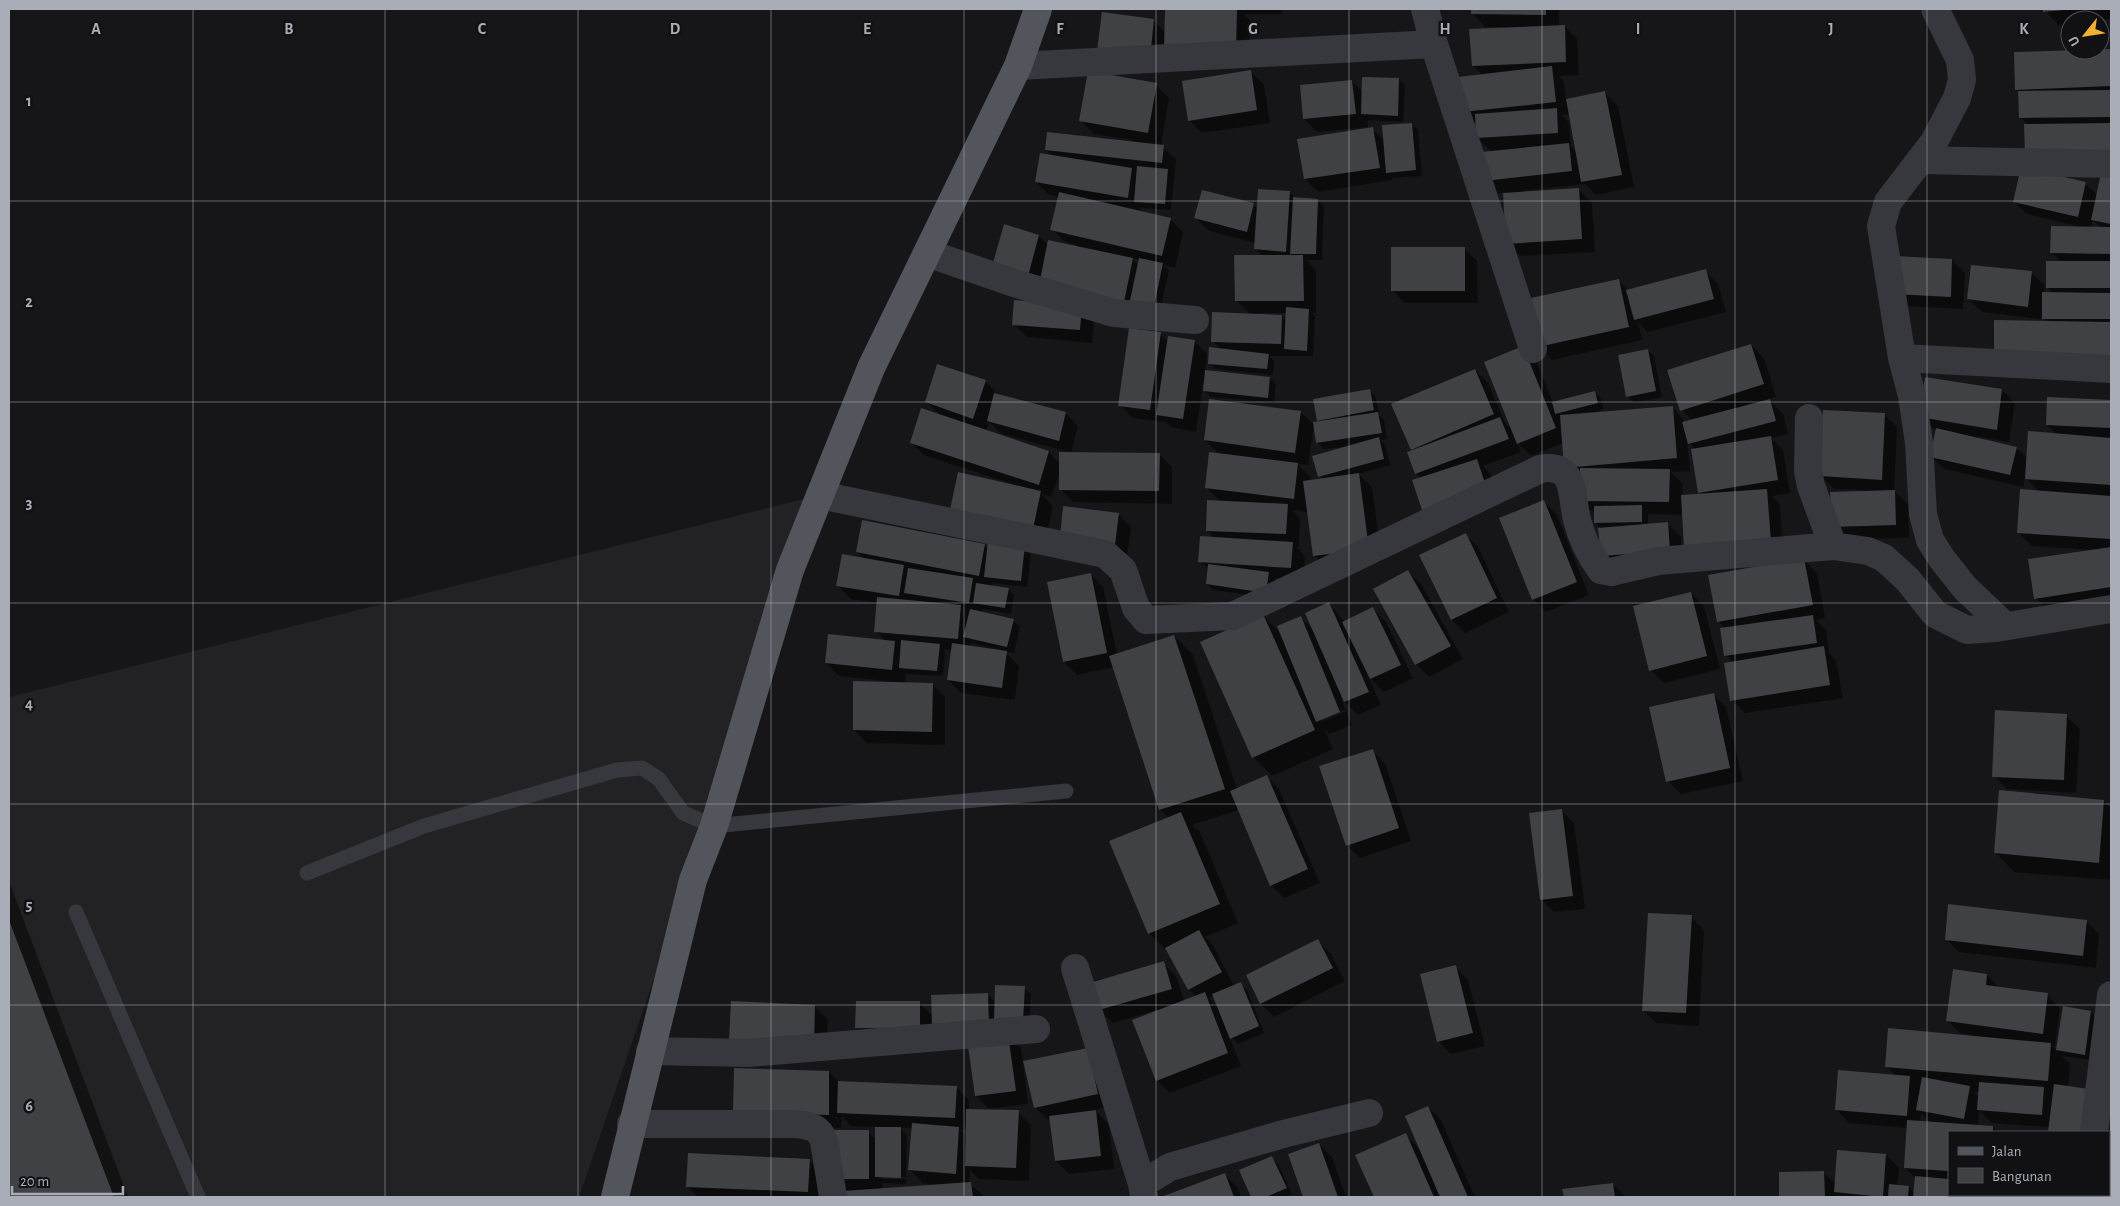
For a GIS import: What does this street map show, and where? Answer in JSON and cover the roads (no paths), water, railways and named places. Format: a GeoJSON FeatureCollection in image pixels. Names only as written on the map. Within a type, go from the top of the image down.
{"type":"FeatureCollection","features":[{"type":"Feature","properties":{"kind":"main road"},"geometry":{"type":"LineString","coordinates":[[615,1197],[693,880],[714,826],[790,570],[871,368],[1018,66],[1038,9]]}},
{"type":"Feature","properties":{"kind":"street"},"geometry":{"type":"LineString","coordinates":[[1425,9],[1434,44],[1533,349]]}},
{"type":"Feature","properties":{"kind":"street"},"geometry":{"type":"LineString","coordinates":[[1935,9],[1960,60],[1962,80],[1958,98],[1934,142],[1888,202],[1882,226],[1902,358],[1912,396],[1919,442],[1923,514],[1930,540],[1942,560],[2001,627]]}},
{"type":"Feature","properties":{"kind":"street"},"geometry":{"type":"LineString","coordinates":[[1018,66],[1434,44]]}},
{"type":"Feature","properties":{"kind":"street"},"geometry":{"type":"LineString","coordinates":[[1920,160],[2111,164]]}},
{"type":"Feature","properties":{"kind":"street"},"geometry":{"type":"LineString","coordinates":[[926,253],[1014,283],[1114,313],[1195,320]]}},
{"type":"Feature","properties":{"kind":"street"},"geometry":{"type":"LineString","coordinates":[[1902,358],[2111,369]]}},
{"type":"Feature","properties":{"kind":"street"},"geometry":{"type":"LineString","coordinates":[[1809,418],[1808,471],[1811,486],[1833,546]]}},
{"type":"Feature","properties":{"kind":"street"},"geometry":{"type":"LineString","coordinates":[[820,495],[1105,554],[1123,570],[1136,608],[1146,620],[1233,616],[1522,478],[1550,468],[1557,468],[1567,478],[1574,492],[1576,518],[1587,551],[1600,570],[1611,572],[1658,562],[1833,546],[1868,551],[1884,558],[1908,580],[1935,614],[1967,630],[2001,627],[2111,609]]}},
{"type":"Feature","properties":{"kind":"street"},"geometry":{"type":"LineString","coordinates":[[1075,968],[1143,1190],[1170,1168],[1282,1134],[1369,1112]]}},
{"type":"Feature","properties":{"kind":"street"},"geometry":{"type":"LineString","coordinates":[[2094,1131],[2111,995]]}},
{"type":"Feature","properties":{"kind":"street"},"geometry":{"type":"LineString","coordinates":[[650,1051],[748,1053],[1036,1029]]}},
{"type":"Feature","properties":{"kind":"street"},"geometry":{"type":"LineString","coordinates":[[632,1124],[795,1124],[817,1128],[822,1132],[833,1197]]}},
{"type":"Feature","properties":{"kind":"lane"},"geometry":{"type":"LineString","coordinates":[[307,873],[424,826],[617,770],[642,768],[659,779],[683,813],[714,826],[1066,791]]}},
{"type":"Feature","properties":{"kind":"lane"},"geometry":{"type":"LineString","coordinates":[[76,912],[198,1197]]}}]}
